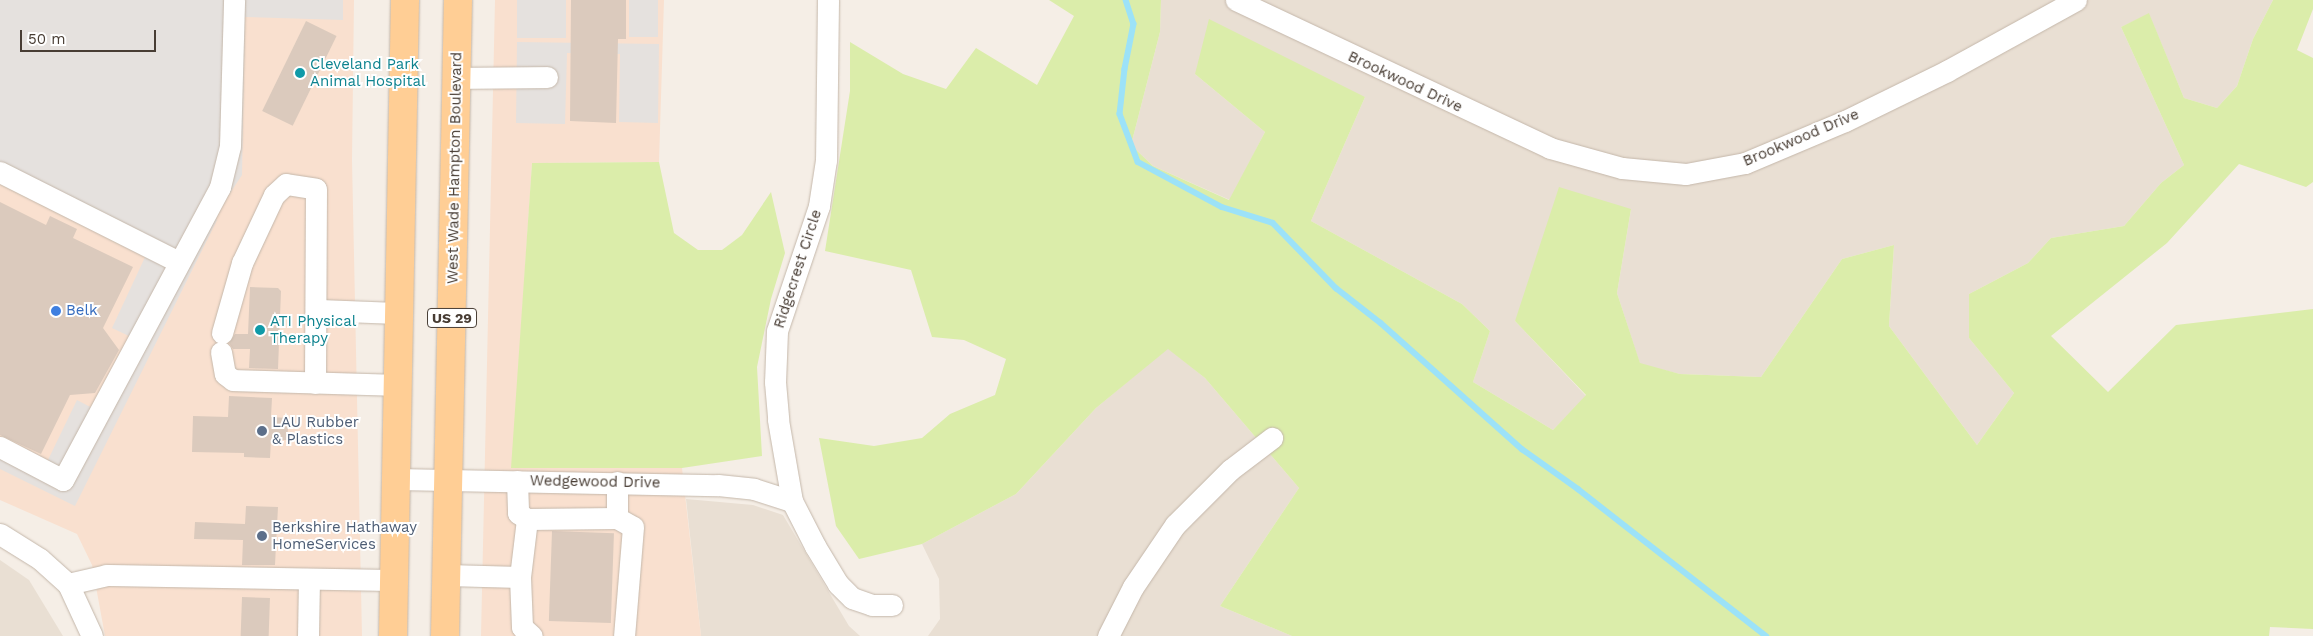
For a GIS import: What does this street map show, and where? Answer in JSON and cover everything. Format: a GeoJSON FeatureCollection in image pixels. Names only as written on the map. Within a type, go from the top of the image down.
{"type":"FeatureCollection","features":[{"type":"Feature","properties":{"kind":"main road"},"geometry":{"type":"LineString","coordinates":[[392,636],[405,0]]}},
{"type":"Feature","properties":{"kind":"main road","name":"West Wade Hampton Boulevard"},"geometry":{"type":"LineString","coordinates":[[445,636],[458,0]]}},
{"type":"Feature","properties":{"kind":"street"},"geometry":{"type":"LineString","coordinates":[[0,447],[63,480],[220,187],[230,146],[234,0]]}},
{"type":"Feature","properties":{"kind":"street","name":"Ridgecrest Circle"},"geometry":{"type":"LineString","coordinates":[[828,0],[826,160],[819,206],[777,331],[775,353],[778,420],[792,501],[815,546],[852,598],[872,605],[892,605]]}},
{"type":"Feature","properties":{"kind":"street","name":"Brookwood Drive"},"geometry":{"type":"LineString","coordinates":[[1236,0],[1550,148],[1622,168],[1686,174],[1735,166],[1837,124],[1947,72],[2076,0]]}},
{"type":"Feature","properties":{"kind":"street"},"geometry":{"type":"LineString","coordinates":[[457,78],[547,77]]}},
{"type":"Feature","properties":{"kind":"street"},"geometry":{"type":"LineString","coordinates":[[0,172],[179,262]]}},
{"type":"Feature","properties":{"kind":"street"},"geometry":{"type":"LineString","coordinates":[[315,383],[317,310],[316,189],[286,184],[274,195],[242,263],[222,342],[225,374],[233,380],[315,383],[398,385]]}},
{"type":"Feature","properties":{"kind":"street"},"geometry":{"type":"LineString","coordinates":[[317,310],[399,313]]}},
{"type":"Feature","properties":{"kind":"street"},"geometry":{"type":"LineString","coordinates":[[1108,636],[1133,587],[1175,525],[1230,470],[1272,438]]}},
{"type":"Feature","properties":{"kind":"street","name":"Wedgewood Drive"},"geometry":{"type":"LineString","coordinates":[[396,479],[718,485],[754,489],[792,501]]}},
{"type":"Feature","properties":{"kind":"street"},"geometry":{"type":"LineString","coordinates":[[517,481],[518,513],[527,519],[617,518],[633,527],[624,636]]}},
{"type":"Feature","properties":{"kind":"street"},"geometry":{"type":"LineString","coordinates":[[617,482],[617,518]]}},
{"type":"Feature","properties":{"kind":"street"},"geometry":{"type":"LineString","coordinates":[[527,519],[520,577],[522,627],[532,636]]}},
{"type":"Feature","properties":{"kind":"street"},"geometry":{"type":"LineString","coordinates":[[0,534],[40,559],[68,584],[92,636]]}},
{"type":"Feature","properties":{"kind":"street"},"geometry":{"type":"LineString","coordinates":[[68,584],[106,575],[394,580]]}},
{"type":"Feature","properties":{"kind":"street"},"geometry":{"type":"LineString","coordinates":[[447,575],[520,577]]}},
{"type":"Feature","properties":{"kind":"street"},"geometry":{"type":"LineString","coordinates":[[308,636],[309,579]]}},
{"type":"Feature","properties":{"kind":"shaded area"},"geometry":{"type":"Polygon","coordinates":[[[0,0],[354,0],[352,160],[362,636],[105,636],[92,565],[77,534],[0,500],[0,0]]]}},
{"type":"Feature","properties":{"kind":"shaded area"},"geometry":{"type":"Polygon","coordinates":[[[0,0],[343,0],[343,20],[245,17],[242,175],[215,216],[217,220],[75,506],[0,469],[0,440],[47,462],[77,400],[96,410],[131,337],[112,328],[153,240],[0,164],[0,0]]]}},
{"type":"Feature","properties":{"kind":"shaded area"},"geometry":{"type":"Polygon","coordinates":[[[495,0],[664,0],[659,162],[532,163],[512,468],[682,468],[701,636],[481,636],[495,0]]]}},
{"type":"Feature","properties":{"kind":"shaded area"},"geometry":{"type":"Polygon","coordinates":[[[517,0],[566,0],[566,38],[517,38],[517,0]]]}},
{"type":"Feature","properties":{"kind":"shaded area"},"geometry":{"type":"Polygon","coordinates":[[[629,0],[658,0],[658,37],[629,37],[629,0]]]}},
{"type":"Feature","properties":{"kind":"shaded area"},"geometry":{"type":"Polygon","coordinates":[[[1161,0],[2273,0],[2253,39],[2237,86],[2217,108],[2184,98],[2149,14],[2121,27],[2184,165],[2161,183],[2124,226],[2051,238],[2028,263],[1969,294],[1969,338],[2014,393],[1977,445],[1889,326],[1894,245],[1842,259],[1761,377],[1680,374],[1640,364],[1617,293],[1631,209],[1515,321],[1586,396],[1553,430],[1473,382],[1490,331],[1462,304],[1311,221],[1365,97],[1195,74],[1265,132],[1230,200],[1153,166],[1131,145],[1160,32],[1161,0]]]}},
{"type":"Feature","properties":{"kind":"shaded area"},"geometry":{"type":"Polygon","coordinates":[[[517,42],[659,44],[658,123],[619,122],[620,54],[567,53],[565,124],[516,123],[517,42]]]}},
{"type":"Feature","properties":{"kind":"shaded area"},"geometry":{"type":"Polygon","coordinates":[[[1168,348],[1205,378],[1299,488],[1220,606],[1292,636],[928,636],[940,619],[939,579],[922,544],[1016,494],[1096,408],[1168,348]]]}},
{"type":"Feature","properties":{"kind":"shaded area"},"geometry":{"type":"Polygon","coordinates":[[[686,499],[753,505],[783,515],[849,626],[860,636],[701,636],[686,499]]]}},
{"type":"Feature","properties":{"kind":"shaded area"},"geometry":{"type":"Polygon","coordinates":[[[0,560],[29,580],[63,636],[0,636],[0,560]]]}},
{"type":"Feature","properties":{"kind":"green space"},"geometry":{"type":"Polygon","coordinates":[[[1049,0],[1161,0],[1160,32],[1131,145],[1153,166],[1229,200],[1265,132],[1195,74],[1209,19],[1365,97],[1311,221],[1462,304],[1490,331],[1473,382],[1553,430],[1586,395],[1515,321],[1559,187],[1631,209],[1617,293],[1640,363],[1680,374],[1761,377],[1842,259],[1894,245],[1889,326],[1977,445],[2014,393],[1969,338],[1969,294],[2028,263],[2051,238],[2124,226],[2161,183],[2184,165],[2121,27],[2149,13],[2184,98],[2217,108],[2237,86],[2253,39],[2273,0],[2313,0],[2313,9],[2297,50],[2313,58],[2313,182],[2306,187],[2239,164],[2167,243],[2051,336],[2108,392],[2176,325],[2313,309],[2313,629],[2270,627],[2269,636],[1292,636],[1220,606],[1299,488],[1205,378],[1168,349],[1096,408],[1016,494],[922,544],[859,559],[836,526],[819,438],[874,446],[922,438],[950,414],[995,395],[1006,359],[964,340],[932,337],[911,270],[825,251],[850,91],[850,42],[903,74],[946,89],[976,48],[1037,85],[1074,16],[1049,0]]]}},
{"type":"Feature","properties":{"kind":"green space"},"geometry":{"type":"Polygon","coordinates":[[[659,162],[674,233],[698,250],[722,250],[742,235],[771,192],[785,253],[771,299],[757,367],[762,456],[682,468],[511,468],[532,163],[659,162]]]}},
{"type":"Feature","properties":{"kind":"building"},"geometry":{"type":"Polygon","coordinates":[[[571,0],[626,0],[626,39],[618,39],[616,123],[570,121],[571,0]]]}},
{"type":"Feature","properties":{"kind":"building","name":"Cleveland Park Animal Hospital"},"geometry":{"type":"Polygon","coordinates":[[[306,21],[337,36],[293,126],[262,111],[306,21]]]}},
{"type":"Feature","properties":{"kind":"building","name":"Belk"},"geometry":{"type":"Polygon","coordinates":[[[0,202],[46,225],[50,216],[77,229],[73,238],[133,267],[103,328],[119,350],[95,393],[70,395],[41,454],[0,435],[0,202]]]}},
{"type":"Feature","properties":{"kind":"building","name":"ATI Physical Therapy"},"geometry":{"type":"Polygon","coordinates":[[[250,287],[278,288],[281,291],[278,369],[249,368],[250,349],[233,349],[229,343],[235,334],[248,334],[250,287]]]}},
{"type":"Feature","properties":{"kind":"building"},"geometry":{"type":"Polygon","coordinates":[[[229,396],[272,398],[271,417],[289,418],[287,440],[271,440],[270,458],[244,457],[244,453],[192,452],[193,416],[228,417],[229,396]]]}},
{"type":"Feature","properties":{"kind":"building"},"geometry":{"type":"Polygon","coordinates":[[[246,506],[278,507],[275,565],[242,565],[243,540],[194,539],[195,522],[245,524],[246,506]]]}},
{"type":"Feature","properties":{"kind":"building"},"geometry":{"type":"Polygon","coordinates":[[[552,531],[614,533],[611,623],[549,621],[552,531]]]}},
{"type":"Feature","properties":{"kind":"building"},"geometry":{"type":"Polygon","coordinates":[[[242,597],[270,598],[269,636],[241,636],[242,597]]]}},
{"type":"Feature","properties":{"kind":"waterway"},"geometry":{"type":"LineString","coordinates":[[1126,0],[1134,24],[1125,69],[1120,114],[1138,162],[1222,207],[1273,223],[1336,288],[1381,323],[1522,449],[1578,489],[1766,636]]}},
{"type":"Feature","properties":{"kind":"place","name":"Cleveland Park Animal Hospital"},"geometry":{"type":"Point","coordinates":[300,73]}},
{"type":"Feature","properties":{"kind":"place","name":"Belk"},"geometry":{"type":"Point","coordinates":[56,311]}},
{"type":"Feature","properties":{"kind":"place","name":"ATI Physical Therapy"},"geometry":{"type":"Point","coordinates":[260,330]}},
{"type":"Feature","properties":{"kind":"place","name":"LAU Rubber & Plastics"},"geometry":{"type":"Point","coordinates":[262,431]}},
{"type":"Feature","properties":{"kind":"place","name":"Berkshire Hathaway HomeServices"},"geometry":{"type":"Point","coordinates":[262,536]}}]}
